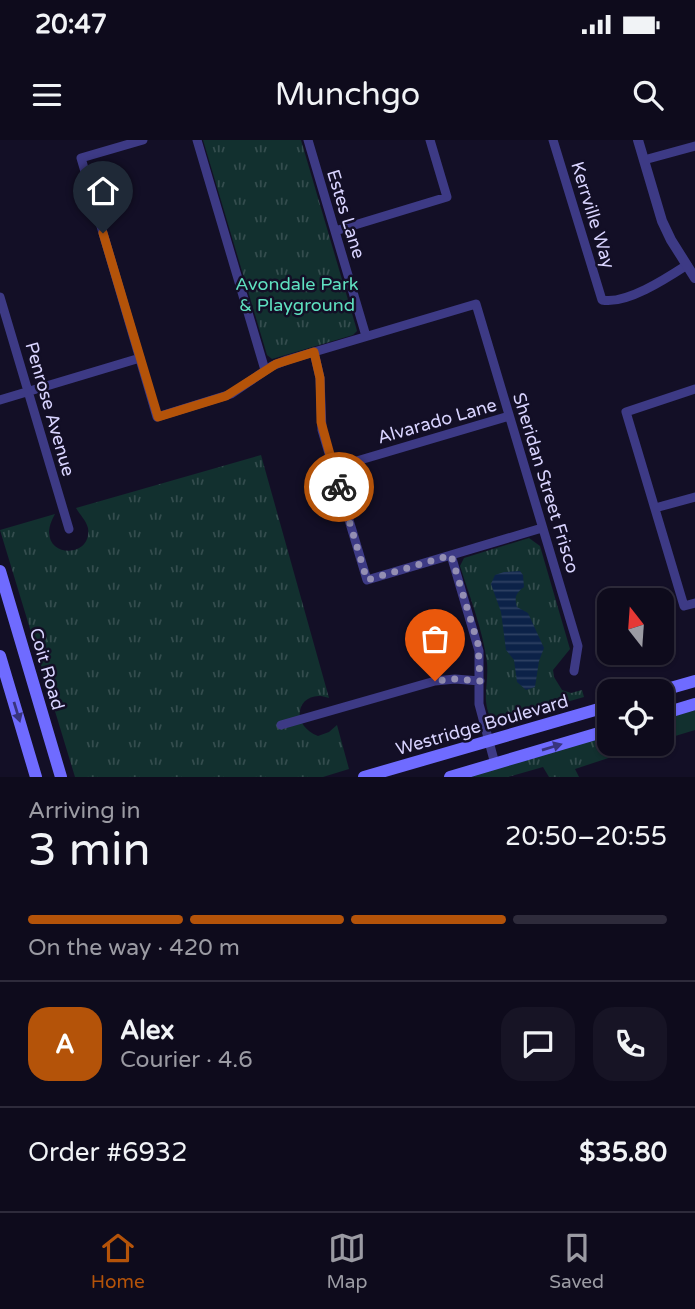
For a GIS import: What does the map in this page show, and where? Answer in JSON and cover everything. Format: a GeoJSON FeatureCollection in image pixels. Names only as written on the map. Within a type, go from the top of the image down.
{"type":"FeatureCollection","features":[{"type":"Feature","properties":{"kind":"main road","name":"Coit Road"},"geometry":{"type":"LineString","coordinates":[[0,571],[61,777]]}},
{"type":"Feature","properties":{"kind":"main road"},"geometry":{"type":"LineString","coordinates":[[0,656],[36,777]]}},
{"type":"Feature","properties":{"kind":"main road"},"geometry":{"type":"LineString","coordinates":[[674,687],[695,681]]}},
{"type":"Feature","properties":{"kind":"main road"},"geometry":{"type":"LineString","coordinates":[[674,710],[695,704]]}},
{"type":"Feature","properties":{"kind":"main road","name":"Westridge Boulevard"},"geometry":{"type":"LineString","coordinates":[[364,777],[597,709]]}},
{"type":"Feature","properties":{"kind":"main road"},"geometry":{"type":"LineString","coordinates":[[450,777],[597,734]]}},
{"type":"Feature","properties":{"kind":"street"},"geometry":{"type":"LineString","coordinates":[[143,140],[81,159],[158,417],[231,394],[265,370],[287,360],[366,336]]}},
{"type":"Feature","properties":{"kind":"street"},"geometry":{"type":"LineString","coordinates":[[197,140],[265,370]]}},
{"type":"Feature","properties":{"kind":"street","name":"Estes Lane"},"geometry":{"type":"LineString","coordinates":[[308,140],[366,336]]}},
{"type":"Feature","properties":{"kind":"street"},"geometry":{"type":"LineString","coordinates":[[335,231],[447,197],[430,140]]}},
{"type":"Feature","properties":{"kind":"street","name":"Kerrville Way"},"geometry":{"type":"LineString","coordinates":[[553,140],[602,300],[621,298],[647,289],[687,265]]}},
{"type":"Feature","properties":{"kind":"street"},"geometry":{"type":"LineString","coordinates":[[638,140],[662,220],[695,278]]}},
{"type":"Feature","properties":{"kind":"street"},"geometry":{"type":"LineString","coordinates":[[644,160],[695,146]]}},
{"type":"Feature","properties":{"kind":"street","name":"Penrose Avenue"},"geometry":{"type":"LineString","coordinates":[[0,297],[69,529]]}},
{"type":"Feature","properties":{"kind":"street","name":"Sheridan Street Frisco"},"geometry":{"type":"LineString","coordinates":[[366,336],[476,304],[578,646],[573,671]]}},
{"type":"Feature","properties":{"kind":"street"},"geometry":{"type":"LineString","coordinates":[[314,352],[320,378],[321,422],[367,580],[542,528]]}},
{"type":"Feature","properties":{"kind":"street"},"geometry":{"type":"LineString","coordinates":[[0,400],[140,358]]}},
{"type":"Feature","properties":{"kind":"street"},"geometry":{"type":"LineString","coordinates":[[695,389],[626,412],[684,606],[695,603]]}},
{"type":"Feature","properties":{"kind":"street","name":"Alvarado Lane"},"geometry":{"type":"LineString","coordinates":[[334,468],[509,416]]}},
{"type":"Feature","properties":{"kind":"street"},"geometry":{"type":"LineString","coordinates":[[654,508],[695,497]]}},
{"type":"Feature","properties":{"kind":"street"},"geometry":{"type":"LineString","coordinates":[[451,555],[478,644],[480,714],[495,764]]}},
{"type":"Feature","properties":{"kind":"street"},"geometry":{"type":"LineString","coordinates":[[281,726],[435,681],[480,681]]}},
{"type":"Feature","properties":{"kind":"green space","name":"Avondale Park & Playground"},"geometry":{"type":"Polygon","coordinates":[[[203,140],[301,140],[356,327],[357,331],[353,335],[272,359],[267,355],[203,140]]]}},
{"type":"Feature","properties":{"kind":"green space"},"geometry":{"type":"Polygon","coordinates":[[[261,455],[329,698],[311,697],[304,702],[300,715],[302,723],[318,736],[337,725],[349,769],[323,777],[75,777],[0,530],[55,514],[49,528],[50,539],[56,547],[73,550],[81,547],[87,539],[88,528],[76,508],[261,455]]]}},
{"type":"Feature","properties":{"kind":"green space"},"geometry":{"type":"Polygon","coordinates":[[[529,538],[540,546],[570,649],[553,670],[554,677],[562,690],[571,693],[582,690],[584,697],[493,723],[486,700],[485,651],[460,566],[464,558],[529,538]]]}},
{"type":"Feature","properties":{"kind":"green space"},"geometry":{"type":"Polygon","coordinates":[[[695,710],[695,730],[674,736],[674,716],[695,710]]]}},
{"type":"Feature","properties":{"kind":"green space"},"geometry":{"type":"Polygon","coordinates":[[[597,739],[597,756],[615,756],[575,769],[579,777],[549,777],[543,767],[508,777],[466,777],[597,739]]]}},
{"type":"Feature","properties":{"kind":"water"},"geometry":{"type":"Polygon","coordinates":[[[520,571],[524,587],[516,596],[517,607],[528,613],[544,648],[535,687],[526,690],[517,682],[514,660],[506,650],[501,612],[491,584],[495,575],[520,571]]]}},
{"type":"Feature","properties":{"kind":"way so far"},"geometry":{"type":"LineString","coordinates":[[339,487],[367,580],[451,555],[478,644],[480,681],[435,681]]}},
{"type":"Feature","properties":{"kind":"route"},"geometry":{"type":"LineString","coordinates":[[103,233],[158,417],[226,396],[276,364],[314,352],[320,378],[321,422],[339,487]]}}]}
